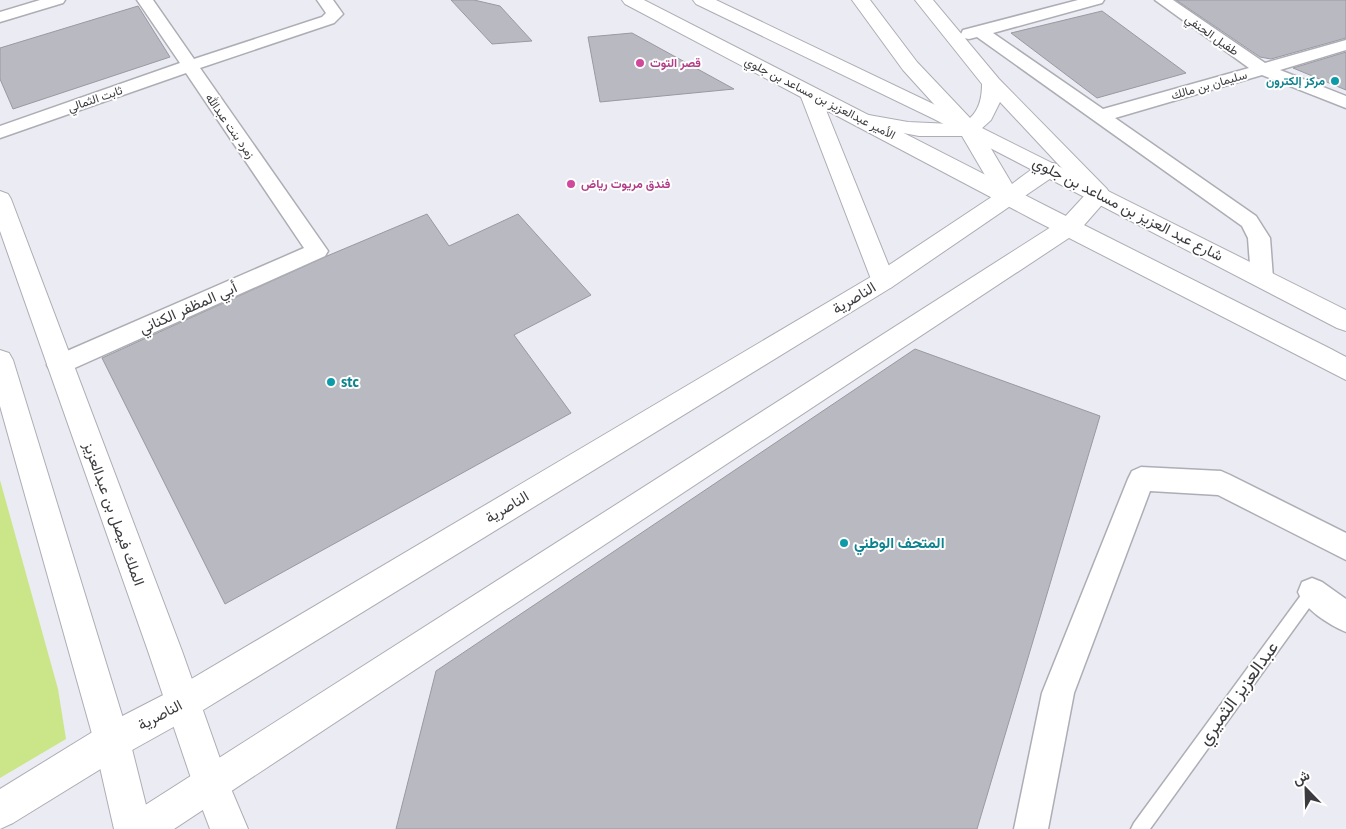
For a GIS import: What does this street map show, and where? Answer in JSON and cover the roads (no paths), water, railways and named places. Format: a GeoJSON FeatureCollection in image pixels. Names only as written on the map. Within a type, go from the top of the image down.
{"type":"FeatureCollection","features":[{"type":"Feature","properties":{"kind":"main road","name":"الأمير عبدالعزيز بن مساعد بن جلوي"},"geometry":{"type":"LineString","coordinates":[[631,0],[1009,197]]}},
{"type":"Feature","properties":{"kind":"main road","name":"شارع عبد العزيز بن مساعد بن جلوي"},"geometry":{"type":"LineString","coordinates":[[702,0],[968,128],[1346,322]]}},
{"type":"Feature","properties":{"kind":"main road"},"geometry":{"type":"LineString","coordinates":[[861,0],[910,66],[968,128],[1009,197],[1278,332],[1346,369]]}},
{"type":"Feature","properties":{"kind":"main road"},"geometry":{"type":"LineString","coordinates":[[140,829],[1070,226],[1099,194],[992,83],[924,0]]}},
{"type":"Feature","properties":{"kind":"main road"},"geometry":{"type":"LineString","coordinates":[[863,120],[900,128],[932,132],[968,128],[982,119],[989,106],[992,83]]}},
{"type":"Feature","properties":{"kind":"main road"},"geometry":{"type":"LineString","coordinates":[[808,92],[883,281]]}},
{"type":"Feature","properties":{"kind":"main road","name":"الناصرية"},"geometry":{"type":"LineString","coordinates":[[0,810],[112,741],[183,703],[883,281],[1049,169]]}},
{"type":"Feature","properties":{"kind":"main road","name":"الملك فيصل بن عبدالعزيز"},"geometry":{"type":"LineString","coordinates":[[0,199],[211,784],[229,829]]}},
{"type":"Feature","properties":{"kind":"main road"},"geometry":{"type":"LineString","coordinates":[[1278,332],[1263,319],[1253,298],[1272,292],[1297,296]]}},
{"type":"Feature","properties":{"kind":"main road"},"geometry":{"type":"LineString","coordinates":[[0,360],[112,741],[133,829]]}},
{"type":"Feature","properties":{"kind":"street"},"geometry":{"type":"LineString","coordinates":[[0,17],[57,0]]}},
{"type":"Feature","properties":{"kind":"street","name":"زمرد بنت عبدالله"},"geometry":{"type":"LineString","coordinates":[[146,0],[316,251]]}},
{"type":"Feature","properties":{"kind":"street","name":"ثابت الثمالي"},"geometry":{"type":"LineString","coordinates":[[0,132],[328,20],[335,14],[325,0]]}},
{"type":"Feature","properties":{"kind":"street"},"geometry":{"type":"LineString","coordinates":[[955,38],[1096,0]]}},
{"type":"Feature","properties":{"kind":"street","name":"طفيل الحنفي"},"geometry":{"type":"LineString","coordinates":[[1162,0],[1262,69],[1346,102]]}},
{"type":"Feature","properties":{"kind":"street"},"geometry":{"type":"LineString","coordinates":[[980,31],[1250,221],[1259,238],[1262,278]]}},
{"type":"Feature","properties":{"kind":"street","name":"سليمان بن مالك"},"geometry":{"type":"LineString","coordinates":[[1101,116],[1346,45]]}},
{"type":"Feature","properties":{"kind":"street","name":"أبي المظفر الكناني"},"geometry":{"type":"LineString","coordinates":[[59,365],[316,251]]}},
{"type":"Feature","properties":{"kind":"street"},"geometry":{"type":"LineString","coordinates":[[1031,829],[1058,693],[1141,479],[1221,483],[1346,547]]}},
{"type":"Feature","properties":{"kind":"street","name":"عبدالعزيز الثميري"},"geometry":{"type":"LineString","coordinates":[[1312,592],[1346,617]]}},
{"type":"Feature","properties":{"kind":"lane","name":"عبدالعزيز الثميري"},"geometry":{"type":"LineString","coordinates":[[1140,829],[1312,592]]}},
{"type":"Feature","properties":{"kind":"place","name":"قصر التوت"},"geometry":{"type":"Point","coordinates":[640,63]}},
{"type":"Feature","properties":{"kind":"place","name":"مركز إلكترون"},"geometry":{"type":"Point","coordinates":[1335,81]}},
{"type":"Feature","properties":{"kind":"place","name":"فندق مريوت رياض"},"geometry":{"type":"Point","coordinates":[571,184]}},
{"type":"Feature","properties":{"kind":"place","name":"stc"},"geometry":{"type":"Point","coordinates":[331,382]}},
{"type":"Feature","properties":{"kind":"place","name":"المتحف الوطني"},"geometry":{"type":"Point","coordinates":[844,543]}}]}
